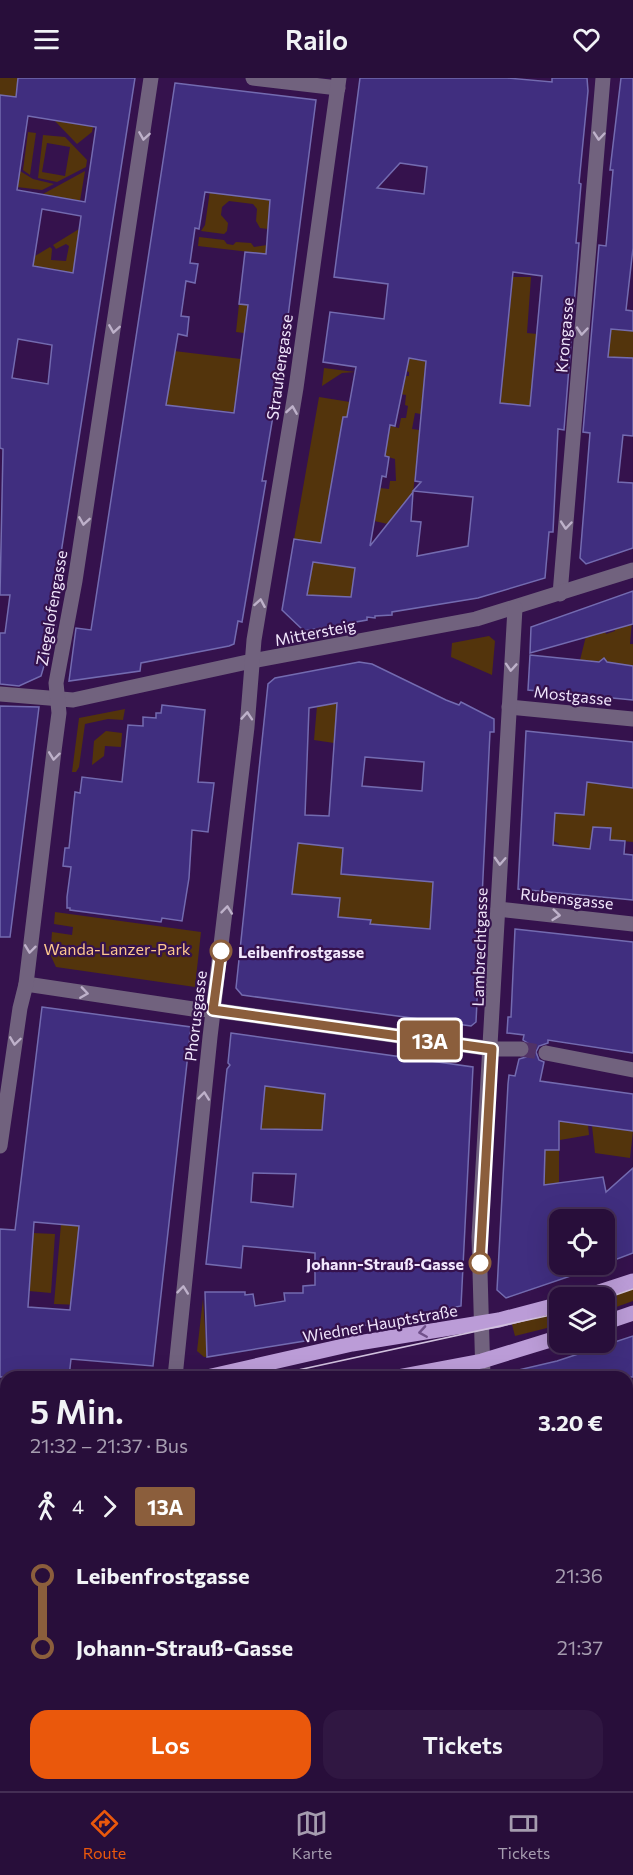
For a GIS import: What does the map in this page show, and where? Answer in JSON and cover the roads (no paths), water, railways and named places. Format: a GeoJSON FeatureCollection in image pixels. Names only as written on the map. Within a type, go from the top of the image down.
{"type":"FeatureCollection","features":[{"type":"Feature","properties":{"kind":"main road"},"geometry":{"type":"LineString","coordinates":[[615,1287],[633,1281]]}},
{"type":"Feature","properties":{"kind":"main road","name":"Wiedner Hauptstraße"},"geometry":{"type":"LineString","coordinates":[[233,1371],[352,1344],[481,1323],[549,1307]]}},
{"type":"Feature","properties":{"kind":"main road"},"geometry":{"type":"LineString","coordinates":[[615,1319],[633,1312]]}},
{"type":"Feature","properties":{"kind":"main road"},"geometry":{"type":"LineString","coordinates":[[429,1371],[482,1361],[549,1340]]}},
{"type":"Feature","properties":{"kind":"street","name":"Ziegelofengasse"},"geometry":{"type":"LineString","coordinates":[[0,1146],[20,1008],[26,984],[59,713],[56,683],[75,581],[151,78]]}},
{"type":"Feature","properties":{"kind":"street"},"geometry":{"type":"LineString","coordinates":[[253,78],[338,83]]}},
{"type":"Feature","properties":{"kind":"street","name":"Krongasse"},"geometry":{"type":"LineString","coordinates":[[560,594],[603,78]]}},
{"type":"Feature","properties":{"kind":"street","name":"Straußengasse"},"geometry":{"type":"LineString","coordinates":[[252,661],[296,388],[338,83]]}},
{"type":"Feature","properties":{"kind":"street","name":"Mittersteig"},"geometry":{"type":"LineString","coordinates":[[0,694],[73,700],[252,661],[476,619],[633,570]]}},
{"type":"Feature","properties":{"kind":"street","name":"Lambrechtgasse"},"geometry":{"type":"LineString","coordinates":[[481,1323],[480,1237],[515,608]]}},
{"type":"Feature","properties":{"kind":"street","name":"Phorusgasse"},"geometry":{"type":"LineString","coordinates":[[175,1371],[252,661]]}},
{"type":"Feature","properties":{"kind":"street","name":"Mostgasse"},"geometry":{"type":"LineString","coordinates":[[509,707],[633,719]]}},
{"type":"Feature","properties":{"kind":"street","name":"Rubensgasse"},"geometry":{"type":"LineString","coordinates":[[498,909],[633,924]]}},
{"type":"Feature","properties":{"kind":"street"},"geometry":{"type":"LineString","coordinates":[[26,984],[492,1049],[521,1049]]}},
{"type":"Feature","properties":{"kind":"street"},"geometry":{"type":"LineString","coordinates":[[546,1053],[633,1070]]}},
{"type":"Feature","properties":{"kind":"street"},"geometry":{"type":"LineString","coordinates":[[481,1323],[483,1371]]}},
{"type":"Feature","properties":{"kind":"tunnel"},"geometry":{"type":"LineString","coordinates":[[521,1049],[546,1053]]}},
{"type":"Feature","properties":{"kind":"tram line"},"geometry":{"type":"LineString","coordinates":[[615,1295],[633,1289]]}},
{"type":"Feature","properties":{"kind":"tram line"},"geometry":{"type":"LineString","coordinates":[[294,1371],[549,1315]]}},
{"type":"Feature","properties":{"kind":"place","name":"Leibenfrostgasse"},"geometry":{"type":"Point","coordinates":[221,951]}},
{"type":"Feature","properties":{"kind":"place","name":"Johann-Strauß-Gasse"},"geometry":{"type":"Point","coordinates":[480,1263]}},
{"type":"Feature","properties":{"kind":"park label","name":"Wanda-Lanzer-Park"},"geometry":{"type":"Point","coordinates":[117,948]}}]}
